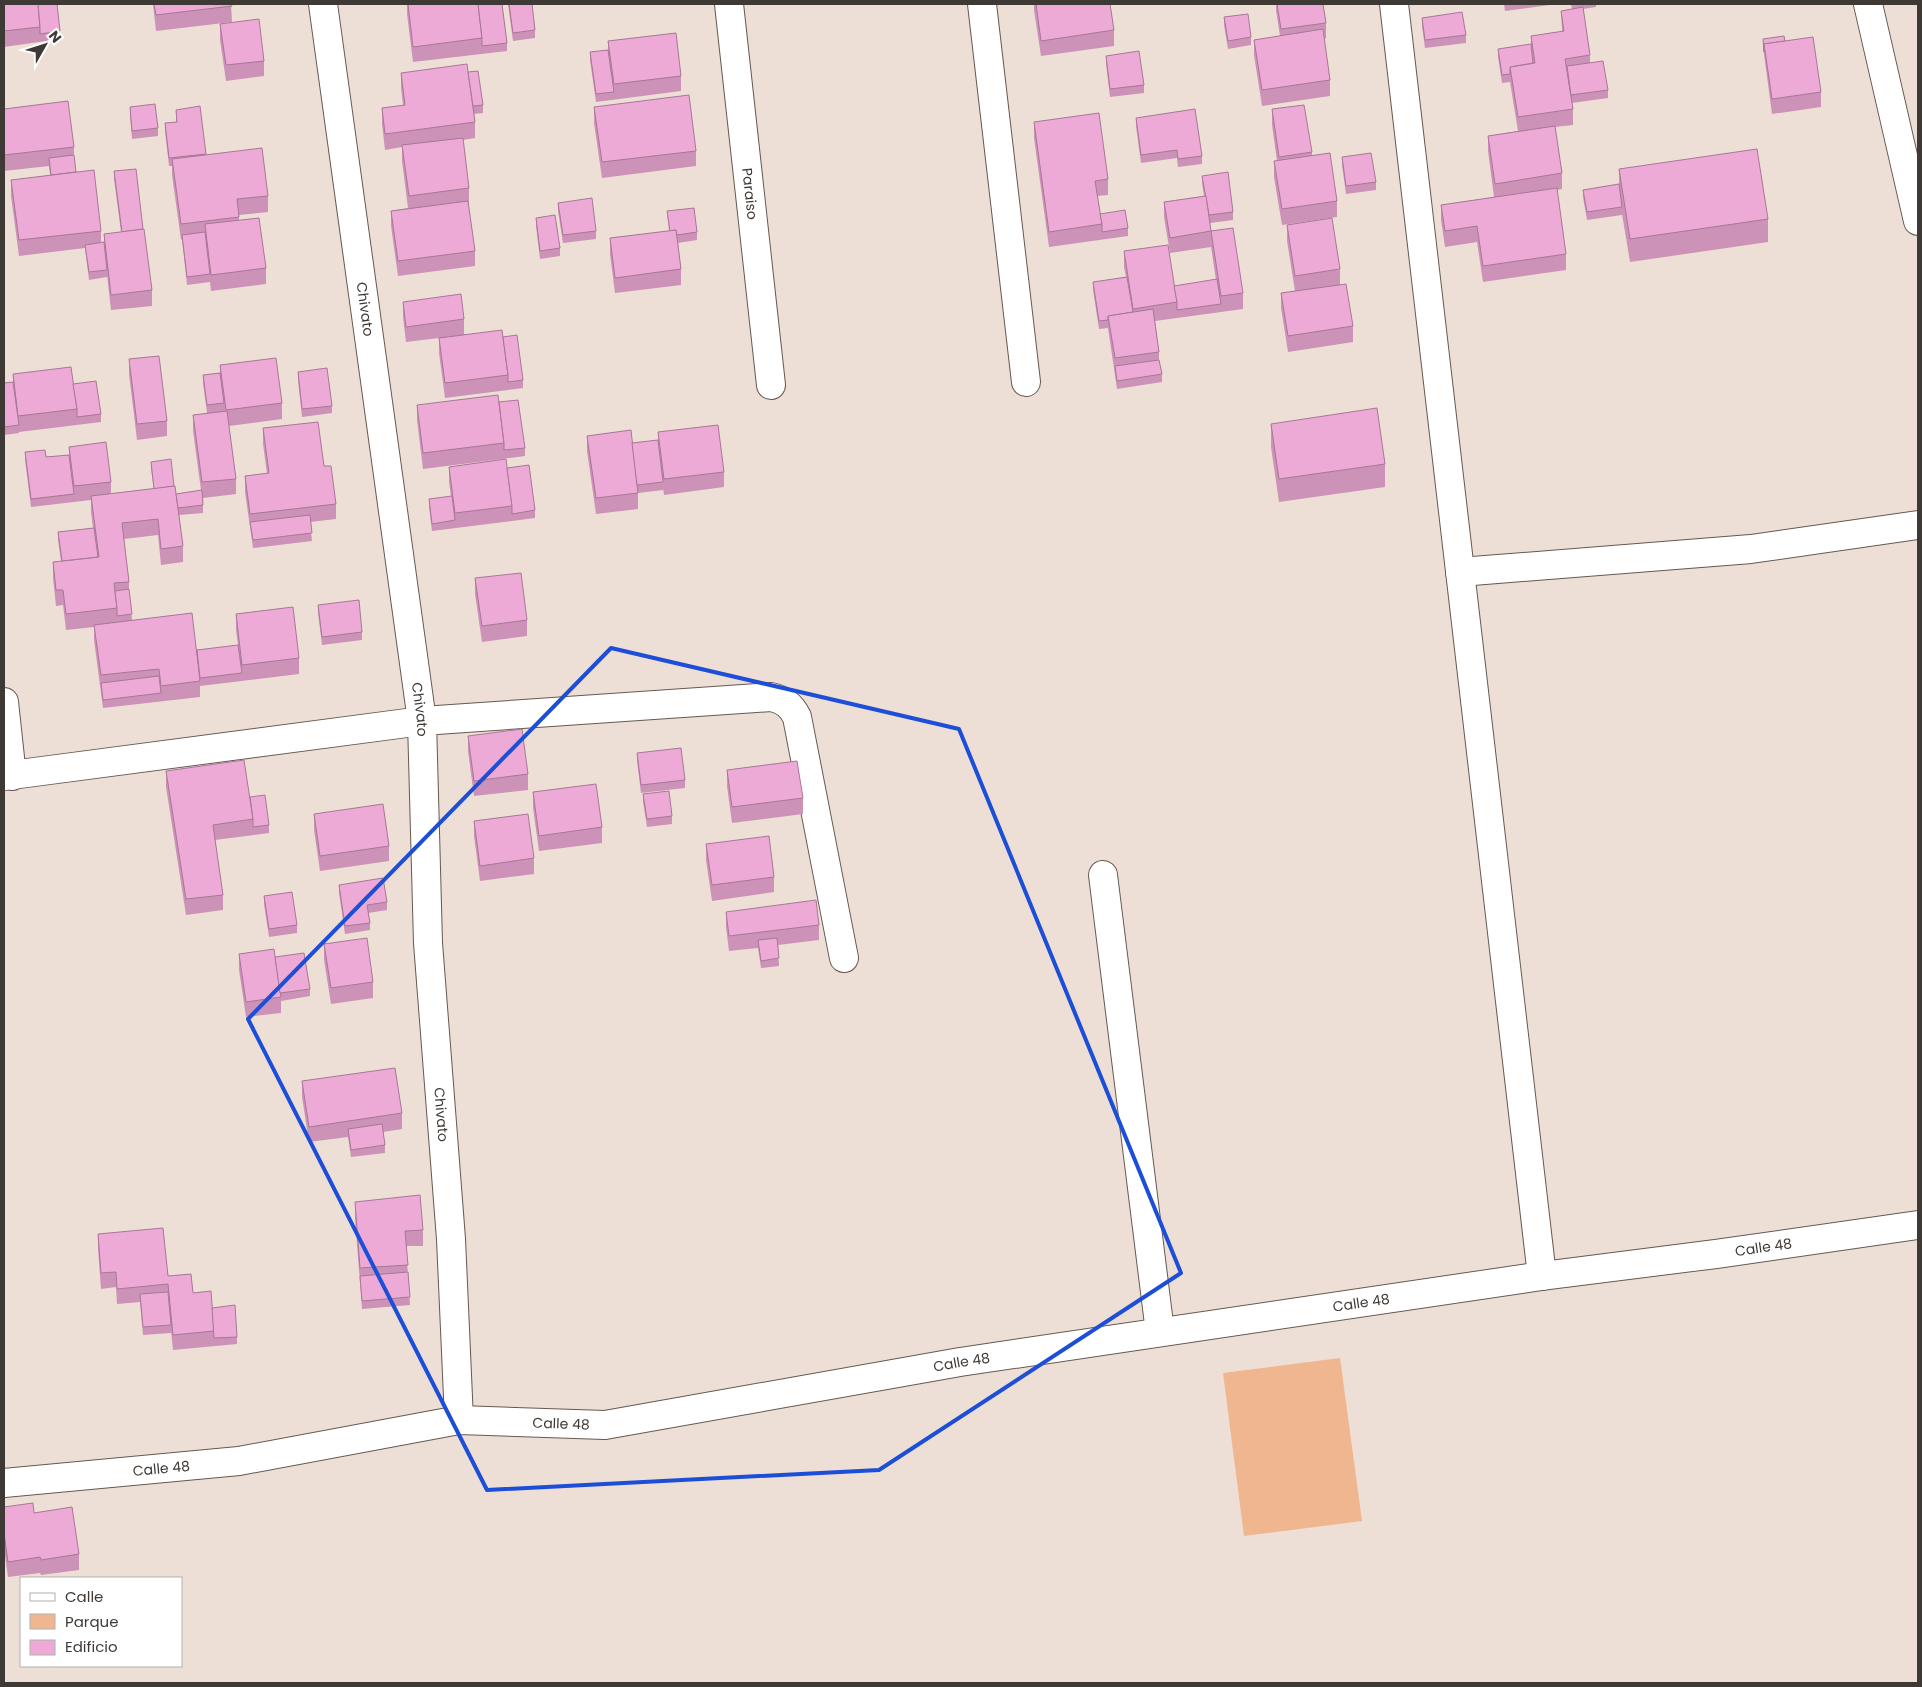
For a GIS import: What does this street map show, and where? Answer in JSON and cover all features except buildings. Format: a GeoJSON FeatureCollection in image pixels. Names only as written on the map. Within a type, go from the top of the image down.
{"type":"FeatureCollection","features":[{"type":"Feature","properties":{"kind":"street","name":"Chivato"},"geometry":{"type":"LineString","coordinates":[[324,4],[422,721],[428,943],[451,1239],[459,1420]]}},
{"type":"Feature","properties":{"kind":"street","name":"Paraiso"},"geometry":{"type":"LineString","coordinates":[[729,4],[771,385]]}},
{"type":"Feature","properties":{"kind":"street"},"geometry":{"type":"LineString","coordinates":[[982,4],[1026,382]]}},
{"type":"Feature","properties":{"kind":"street"},"geometry":{"type":"LineString","coordinates":[[1394,4],[1542,1276]]}},
{"type":"Feature","properties":{"kind":"street"},"geometry":{"type":"LineString","coordinates":[[1868,4],[1918,221]]}},
{"type":"Feature","properties":{"kind":"street"},"geometry":{"type":"LineString","coordinates":[[1460,572],[1751,549],[1918,525]]}},
{"type":"Feature","properties":{"kind":"street"},"geometry":{"type":"LineString","coordinates":[[4,702],[8,776],[422,721],[770,697],[787,703],[797,717],[844,958]]}},
{"type":"Feature","properties":{"kind":"street"},"geometry":{"type":"LineString","coordinates":[[1103,875],[1160,1332]]}},
{"type":"Feature","properties":{"kind":"street","name":"Calle 48"},"geometry":{"type":"LineString","coordinates":[[4,1483],[239,1461],[459,1420],[605,1425],[960,1362],[1542,1276],[1716,1254],[1918,1224]]}},
{"type":"Feature","properties":{"kind":"highlighted area"},"geometry":{"type":"Polygon","coordinates":[[[611,648],[959,729],[1181,1273],[879,1470],[487,1490],[248,1019],[611,648]]]}},
{"type":"Feature","properties":{"kind":"green space"},"geometry":{"type":"Polygon","coordinates":[[[1340,1358],[1362,1521],[1244,1536],[1223,1373],[1340,1358]]]}}]}
